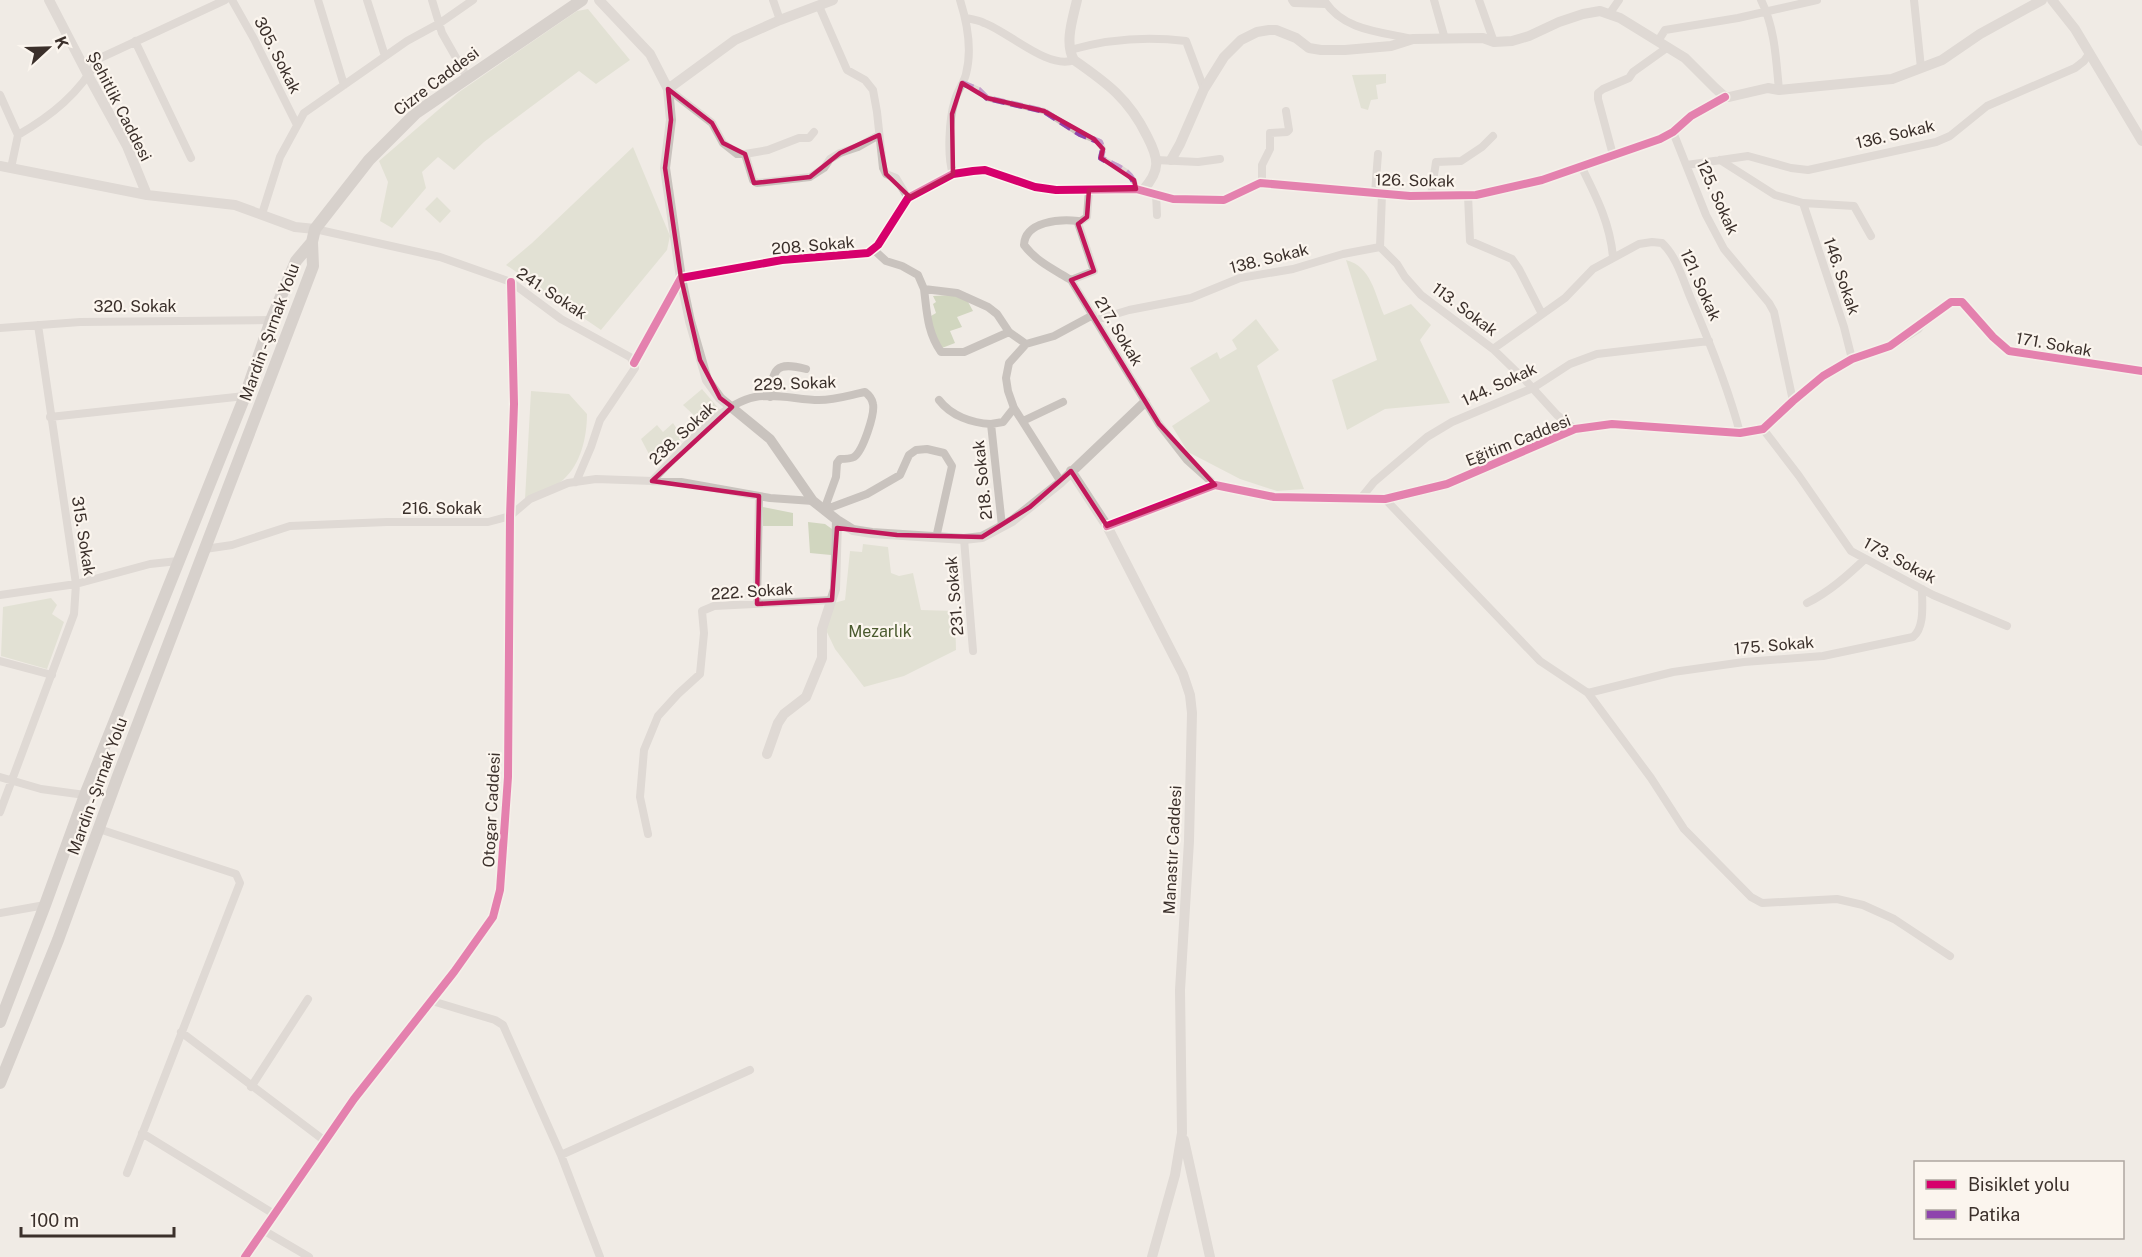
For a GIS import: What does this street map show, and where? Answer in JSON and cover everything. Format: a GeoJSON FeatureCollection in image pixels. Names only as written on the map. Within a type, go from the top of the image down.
{"type":"FeatureCollection","features":[{"type":"Feature","properties":{"kind":"main road","name":"Cizre Caddesi"},"geometry":{"type":"LineString","coordinates":[[313,236],[369,160],[416,113],[582,0]]}},
{"type":"Feature","properties":{"kind":"main road","name":"Mardin - Şırnak Yolu"},"geometry":{"type":"LineString","coordinates":[[0,1022],[85,795],[245,396],[271,320],[296,261],[313,236]]}},
{"type":"Feature","properties":{"kind":"main road","name":"Mardin - Şırnak Yolu"},"geometry":{"type":"LineString","coordinates":[[0,1083],[58,940],[313,266],[313,236]]}},
{"type":"Feature","properties":{"kind":"street","name":"Şehitlik Caddesi"},"geometry":{"type":"LineString","coordinates":[[49,0],[88,77],[127,146],[147,195]]}},
{"type":"Feature","properties":{"kind":"street"},"geometry":{"type":"LineString","coordinates":[[225,0],[98,59],[88,77],[48,117],[18,135],[6,167],[147,195],[235,205],[313,236]]}},
{"type":"Feature","properties":{"kind":"street","name":"305. Sokak"},"geometry":{"type":"LineString","coordinates":[[232,0],[297,125]]}},
{"type":"Feature","properties":{"kind":"street"},"geometry":{"type":"LineString","coordinates":[[318,0],[344,85]]}},
{"type":"Feature","properties":{"kind":"street"},"geometry":{"type":"LineString","coordinates":[[367,0],[385,56]]}},
{"type":"Feature","properties":{"kind":"street"},"geometry":{"type":"LineString","coordinates":[[432,0],[442,33],[467,77]]}},
{"type":"Feature","properties":{"kind":"street"},"geometry":{"type":"LineString","coordinates":[[262,214],[280,158],[304,113],[407,41],[440,23],[473,0]]}},
{"type":"Feature","properties":{"kind":"street"},"geometry":{"type":"LineString","coordinates":[[599,0],[650,54],[668,89],[671,120],[666,168],[681,278],[707,380],[720,398],[770,439],[813,501],[837,520],[853,530],[936,538],[982,537],[1002,526],[1061,482],[1145,402]]}},
{"type":"Feature","properties":{"kind":"street"},"geometry":{"type":"LineString","coordinates":[[773,0],[780,20]]}},
{"type":"Feature","properties":{"kind":"street"},"geometry":{"type":"LineString","coordinates":[[668,89],[735,40],[833,0]]}},
{"type":"Feature","properties":{"kind":"street"},"geometry":{"type":"LineString","coordinates":[[953,174],[949,164],[952,114],[954,100],[966,74],[968,47],[966,18],[960,0]]}},
{"type":"Feature","properties":{"kind":"street"},"geometry":{"type":"LineString","coordinates":[[1072,55],[1077,0]]}},
{"type":"Feature","properties":{"kind":"street"},"geometry":{"type":"LineString","coordinates":[[1292,0],[1294,3],[1325,2],[1349,24],[1413,39],[1483,38],[1494,42],[1512,41],[1529,36],[1559,21],[1583,14],[1600,11],[1610,13],[1684,58],[1725,97],[1768,88],[1779,90],[1892,80],[1942,60],[1980,34],[2042,0]]}},
{"type":"Feature","properties":{"kind":"street"},"geometry":{"type":"LineString","coordinates":[[1434,0],[1445,39]]}},
{"type":"Feature","properties":{"kind":"street"},"geometry":{"type":"LineString","coordinates":[[1479,0],[1494,42]]}},
{"type":"Feature","properties":{"kind":"street"},"geometry":{"type":"LineString","coordinates":[[1610,13],[1618,0]]}},
{"type":"Feature","properties":{"kind":"street"},"geometry":{"type":"LineString","coordinates":[[1761,0],[1767,12],[1774,40],[1779,90]]}},
{"type":"Feature","properties":{"kind":"street"},"geometry":{"type":"LineString","coordinates":[[1613,155],[1598,93],[1629,78],[1663,44],[1665,30],[1767,12],[1817,0]]}},
{"type":"Feature","properties":{"kind":"street"},"geometry":{"type":"LineString","coordinates":[[1914,0],[1921,68]]}},
{"type":"Feature","properties":{"kind":"street"},"geometry":{"type":"LineString","coordinates":[[2052,0],[2075,29],[2142,141]]}},
{"type":"Feature","properties":{"kind":"street"},"geometry":{"type":"LineString","coordinates":[[819,6],[847,69],[865,80],[873,90],[878,112],[883,168],[886,174],[896,178],[908,198]]}},
{"type":"Feature","properties":{"kind":"street"},"geometry":{"type":"LineString","coordinates":[[966,18],[984,22],[1038,54],[1062,62],[1093,43],[1131,39],[1186,40],[1204,89]]}},
{"type":"Feature","properties":{"kind":"street"},"geometry":{"type":"LineString","coordinates":[[1171,160],[1204,89],[1224,57],[1241,40],[1257,32],[1276,30],[1296,38],[1309,48],[1321,50],[1391,46],[1413,39]]}},
{"type":"Feature","properties":{"kind":"street"},"geometry":{"type":"LineString","coordinates":[[135,41],[191,158]]}},
{"type":"Feature","properties":{"kind":"street","name":"136. Sokak"},"geometry":{"type":"LineString","coordinates":[[1687,165],[1748,156],[1791,168],[1809,170],[1936,142],[1950,136],[1987,106],[2075,68],[2089,54]]}},
{"type":"Feature","properties":{"kind":"street"},"geometry":{"type":"LineString","coordinates":[[962,83],[979,90],[987,98],[1044,111],[1080,134],[1100,142],[1103,149],[1101,158],[1128,172],[1140,190],[1153,179],[1156,153],[1130,106],[1072,55]]}},
{"type":"Feature","properties":{"kind":"street"},"geometry":{"type":"LineString","coordinates":[[668,89],[712,123],[723,143],[737,154],[768,150],[799,138],[809,138],[814,132]]}},
{"type":"Feature","properties":{"kind":"street"},"geometry":{"type":"LineString","coordinates":[[0,95],[18,135]]}},
{"type":"Feature","properties":{"kind":"street","name":"126. Sokak"},"geometry":{"type":"LineString","coordinates":[[1089,190],[1140,190],[1173,199],[1224,200],[1262,183],[1379,194],[1476,195],[1542,180],[1673,132],[1691,116],[1725,97]]}},
{"type":"Feature","properties":{"kind":"street"},"geometry":{"type":"LineString","coordinates":[[1262,183],[1262,165],[1270,149],[1270,133],[1289,130],[1287,111]]}},
{"type":"Feature","properties":{"kind":"street","name":"125. Sokak"},"geometry":{"type":"LineString","coordinates":[[1673,132],[1706,215],[1724,249],[1774,312],[1792,401]]}},
{"type":"Feature","properties":{"kind":"street"},"geometry":{"type":"LineString","coordinates":[[745,154],[753,180],[757,183],[798,177],[804,179],[824,168],[830,159],[840,153],[858,147],[879,135]]}},
{"type":"Feature","properties":{"kind":"street"},"geometry":{"type":"LineString","coordinates":[[1431,195],[1436,162],[1461,162],[1493,136]]}},
{"type":"Feature","properties":{"kind":"street"},"geometry":{"type":"LineString","coordinates":[[1378,154],[1380,247]]}},
{"type":"Feature","properties":{"kind":"street"},"geometry":{"type":"LineString","coordinates":[[1156,160],[1198,162],[1220,159]]}},
{"type":"Feature","properties":{"kind":"street"},"geometry":{"type":"LineString","coordinates":[[1720,160],[1775,195],[1803,203],[1854,206],[1871,236]]}},
{"type":"Feature","properties":{"kind":"street"},"geometry":{"type":"LineString","coordinates":[[1581,166],[1602,209],[1611,237],[1613,257]]}},
{"type":"Feature","properties":{"kind":"street","name":"208. Sokak"},"geometry":{"type":"LineString","coordinates":[[681,278],[750,265],[868,253],[874,250],[908,198],[953,174],[984,170],[1035,187],[1056,190],[1089,190]]}},
{"type":"Feature","properties":{"kind":"street"},"geometry":{"type":"LineString","coordinates":[[1078,222],[1094,271],[1071,280],[1045,266],[1030,253],[1024,244],[1024,237],[1029,230],[1038,226],[1063,219],[1078,222],[1087,217],[1089,190]]}},
{"type":"Feature","properties":{"kind":"street"},"geometry":{"type":"LineString","coordinates":[[1156,193],[1157,215]]}},
{"type":"Feature","properties":{"kind":"street"},"geometry":{"type":"LineString","coordinates":[[1468,195],[1470,241],[1512,259],[1519,268],[1542,314]]}},
{"type":"Feature","properties":{"kind":"street","name":"146. Sokak"},"geometry":{"type":"LineString","coordinates":[[1803,203],[1844,327],[1852,359]]}},
{"type":"Feature","properties":{"kind":"street","name":"241. Sokak"},"geometry":{"type":"LineString","coordinates":[[313,236],[440,257],[512,282],[561,320],[630,357],[634,363]]}},
{"type":"Feature","properties":{"kind":"street","name":"121. Sokak"},"geometry":{"type":"LineString","coordinates":[[1493,349],[1565,298],[1593,269],[1639,244],[1662,243],[1674,258],[1709,341],[1730,395],[1740,433]]}},
{"type":"Feature","properties":{"kind":"street","name":"138. Sokak"},"geometry":{"type":"LineString","coordinates":[[1026,344],[1054,336],[1094,318],[1191,298],[1240,278],[1293,269],[1380,247]]}},
{"type":"Feature","properties":{"kind":"street","name":"113. Sokak"},"geometry":{"type":"LineString","coordinates":[[1380,247],[1397,264],[1421,295],[1493,349],[1557,415],[1575,429]]}},
{"type":"Feature","properties":{"kind":"street"},"geometry":{"type":"LineString","coordinates":[[874,250],[886,261],[902,266],[918,275],[924,289],[928,323],[935,344],[941,352],[964,352],[1009,332]]}},
{"type":"Feature","properties":{"kind":"street"},"geometry":{"type":"LineString","coordinates":[[576,482],[600,420],[635,368],[634,363],[681,278]]}},
{"type":"Feature","properties":{"kind":"street","name":"217. Sokak"},"geometry":{"type":"LineString","coordinates":[[1071,280],[1159,424],[1187,459],[1215,485]]}},
{"type":"Feature","properties":{"kind":"street","name":"Otogar Caddesi"},"geometry":{"type":"LineString","coordinates":[[245,1257],[354,1099],[432,1001],[493,917],[500,890],[508,777],[510,516],[514,404],[512,282]]}},
{"type":"Feature","properties":{"kind":"street"},"geometry":{"type":"LineString","coordinates":[[924,289],[957,293],[988,307],[997,314],[1009,332],[1026,344],[1008,363],[1006,378],[1008,391],[1014,408],[1061,482]]}},
{"type":"Feature","properties":{"kind":"street","name":"171. Sokak"},"geometry":{"type":"LineString","coordinates":[[1918,328],[1951,302],[1962,302],[1993,338],[2009,351],[2142,371]]}},
{"type":"Feature","properties":{"kind":"street","name":"320. Sokak"},"geometry":{"type":"LineString","coordinates":[[0,328],[80,321],[271,320]]}},
{"type":"Feature","properties":{"kind":"street","name":"315. Sokak"},"geometry":{"type":"LineString","coordinates":[[0,812],[74,614],[76,584],[38,325]]}},
{"type":"Feature","properties":{"kind":"street"},"geometry":{"type":"LineString","coordinates":[[1763,429],[1792,401],[1824,376],[1852,359],[1890,346],[1918,328]]}},
{"type":"Feature","properties":{"kind":"street","name":"144. Sokak"},"geometry":{"type":"LineString","coordinates":[[1361,498],[1374,482],[1427,437],[1452,422],[1533,388],[1570,364],[1596,354],[1709,341]]}},
{"type":"Feature","properties":{"kind":"street"},"geometry":{"type":"LineString","coordinates":[[770,397],[773,373],[777,369],[791,365],[806,369]]}},
{"type":"Feature","properties":{"kind":"street","name":"229. Sokak"},"geometry":{"type":"LineString","coordinates":[[732,407],[756,397],[821,400],[865,392],[870,396],[873,403],[872,418],[859,450],[854,456],[840,459],[837,463],[836,477],[824,510]]}},
{"type":"Feature","properties":{"kind":"street"},"geometry":{"type":"LineString","coordinates":[[50,417],[245,396]]}},
{"type":"Feature","properties":{"kind":"street"},"geometry":{"type":"LineString","coordinates":[[939,400],[945,407],[969,421],[992,424]]}},
{"type":"Feature","properties":{"kind":"street"},"geometry":{"type":"LineString","coordinates":[[1023,421],[1063,402]]}},
{"type":"Feature","properties":{"kind":"street","name":"238. Sokak"},"geometry":{"type":"LineString","coordinates":[[652,481],[714,419],[732,407]]}},
{"type":"Feature","properties":{"kind":"street","name":"218. Sokak"},"geometry":{"type":"LineString","coordinates":[[1002,526],[992,424],[1003,422],[1014,408]]}},
{"type":"Feature","properties":{"kind":"street","name":"Eğitim Caddesi"},"geometry":{"type":"LineString","coordinates":[[1215,485],[1274,497],[1385,499],[1447,484],[1575,429],[1612,424],[1740,433],[1763,429]]}},
{"type":"Feature","properties":{"kind":"street","name":"173. Sokak"},"geometry":{"type":"LineString","coordinates":[[1763,429],[1851,551],[1922,589],[2007,626]]}},
{"type":"Feature","properties":{"kind":"street"},"geometry":{"type":"LineString","coordinates":[[824,510],[867,494],[900,475],[909,455],[916,450],[938,451],[944,453],[952,466],[936,538]]}},
{"type":"Feature","properties":{"kind":"street","name":"Manastır Caddesi"},"geometry":{"type":"LineString","coordinates":[[1071,471],[1107,526],[1183,674],[1190,695],[1192,713],[1189,841],[1180,990],[1182,1133],[1175,1175],[1152,1257]]}},
{"type":"Feature","properties":{"kind":"street","name":"216. Sokak"},"geometry":{"type":"LineString","coordinates":[[206,549],[232,546],[290,526],[387,522],[488,522],[510,516],[531,499],[568,483],[596,479],[681,482],[759,496],[813,501]]}},
{"type":"Feature","properties":{"kind":"street"},"geometry":{"type":"LineString","coordinates":[[1107,526],[1215,485]]}},
{"type":"Feature","properties":{"kind":"street"},"geometry":{"type":"LineString","coordinates":[[757,604],[759,496]]}},
{"type":"Feature","properties":{"kind":"street"},"geometry":{"type":"LineString","coordinates":[[1385,499],[1540,661],[1588,693],[1651,778],[1684,829],[1750,897],[1762,903],[1837,899],[1863,905],[1894,919],[1950,956]]}},
{"type":"Feature","properties":{"kind":"street"},"geometry":{"type":"LineString","coordinates":[[767,754],[778,723],[784,714],[806,697],[822,658],[822,629],[836,590],[837,520]]}},
{"type":"Feature","properties":{"kind":"street","name":"231. Sokak"},"geometry":{"type":"LineString","coordinates":[[964,539],[973,651]]}},
{"type":"Feature","properties":{"kind":"street"},"geometry":{"type":"LineString","coordinates":[[1807,603],[1822,596],[1865,559]]}},
{"type":"Feature","properties":{"kind":"street"},"geometry":{"type":"LineString","coordinates":[[0,595],[76,584],[150,564],[178,561]]}},
{"type":"Feature","properties":{"kind":"street","name":"175. Sokak"},"geometry":{"type":"LineString","coordinates":[[1588,693],[1673,672],[1744,662],[1823,656],[1913,637],[1918,633],[1921,622],[1922,589]]}},
{"type":"Feature","properties":{"kind":"street","name":"222. Sokak"},"geometry":{"type":"LineString","coordinates":[[648,834],[640,797],[644,750],[658,716],[700,674],[704,633],[702,611],[714,606],[832,600]]}},
{"type":"Feature","properties":{"kind":"street"},"geometry":{"type":"LineString","coordinates":[[0,661],[52,675]]}},
{"type":"Feature","properties":{"kind":"street"},"geometry":{"type":"LineString","coordinates":[[0,777],[41,789],[85,795]]}},
{"type":"Feature","properties":{"kind":"street"},"geometry":{"type":"LineString","coordinates":[[99,829],[236,874],[240,879],[127,1173]]}},
{"type":"Feature","properties":{"kind":"street"},"geometry":{"type":"LineString","coordinates":[[0,913],[45,905]]}},
{"type":"Feature","properties":{"kind":"street"},"geometry":{"type":"LineString","coordinates":[[251,1087],[308,999]]}},
{"type":"Feature","properties":{"kind":"street"},"geometry":{"type":"LineString","coordinates":[[432,1001],[503,1024],[561,1155],[600,1257]]}},
{"type":"Feature","properties":{"kind":"street"},"geometry":{"type":"LineString","coordinates":[[181,1032],[325,1141]]}},
{"type":"Feature","properties":{"kind":"street"},"geometry":{"type":"LineString","coordinates":[[561,1155],[750,1070]]}},
{"type":"Feature","properties":{"kind":"street"},"geometry":{"type":"LineString","coordinates":[[142,1133],[274,1214]]}},
{"type":"Feature","properties":{"kind":"street"},"geometry":{"type":"LineString","coordinates":[[1182,1133],[1193,1173],[1210,1257]]}},
{"type":"Feature","properties":{"kind":"street"},"geometry":{"type":"LineString","coordinates":[[263,1230],[309,1257]]}},
{"type":"Feature","properties":{"kind":"highlighted area"},"geometry":{"type":"Polygon","coordinates":[[[962,83],[987,98],[1044,111],[1094,139],[1103,149],[1101,158],[1134,180],[1136,189],[1089,190],[1087,217],[1078,224],[1094,271],[1071,280],[1159,424],[1215,485],[1107,526],[1071,471],[1030,507],[982,537],[897,535],[837,528],[832,600],[757,604],[759,496],[652,481],[732,407],[720,398],[700,360],[681,278],[665,168],[671,120],[668,89],[712,123],[723,143],[745,154],[754,183],[810,177],[840,153],[879,135],[886,174],[910,197],[953,174],[952,114],[962,83]]]}},
{"type":"Feature","properties":{"kind":"green space"},"geometry":{"type":"Polygon","coordinates":[[[588,9],[630,60],[596,84],[579,71],[484,142],[454,170],[438,157],[422,172],[426,188],[392,228],[380,221],[388,182],[379,161],[459,92],[577,11],[588,9]]]}},
{"type":"Feature","properties":{"kind":"green space"},"geometry":{"type":"Polygon","coordinates":[[[1386,74],[1386,83],[1376,85],[1378,99],[1371,100],[1368,110],[1361,108],[1352,75],[1386,74]]]}},
{"type":"Feature","properties":{"kind":"green space"},"geometry":{"type":"Polygon","coordinates":[[[633,147],[670,236],[667,250],[601,330],[506,265],[633,147]]]}},
{"type":"Feature","properties":{"kind":"green space"},"geometry":{"type":"Polygon","coordinates":[[[437,197],[451,211],[440,223],[425,209],[437,197]]]}},
{"type":"Feature","properties":{"kind":"green space"},"geometry":{"type":"Polygon","coordinates":[[[1346,260],[1361,268],[1367,275],[1384,315],[1411,304],[1431,325],[1420,340],[1450,403],[1385,409],[1347,430],[1332,380],[1377,360],[1346,260]]]}},
{"type":"Feature","properties":{"kind":"green space"},"geometry":{"type":"Polygon","coordinates":[[[953,295],[967,300],[973,311],[957,317],[962,327],[950,331],[955,343],[942,348],[934,334],[931,316],[936,313],[933,304],[936,302],[933,296],[953,295]]]}},
{"type":"Feature","properties":{"kind":"green space"},"geometry":{"type":"Polygon","coordinates":[[[1256,319],[1279,350],[1257,366],[1304,489],[1277,491],[1240,479],[1188,452],[1172,426],[1210,401],[1190,368],[1217,352],[1220,359],[1237,349],[1232,340],[1256,319]]]}},
{"type":"Feature","properties":{"kind":"green space"},"geometry":{"type":"Polygon","coordinates":[[[702,389],[720,410],[703,424],[683,405],[702,389]]]}},
{"type":"Feature","properties":{"kind":"green space"},"geometry":{"type":"Polygon","coordinates":[[[531,391],[569,394],[587,414],[587,423],[582,450],[569,474],[555,486],[525,499],[531,391]]]}},
{"type":"Feature","properties":{"kind":"green space"},"geometry":{"type":"Polygon","coordinates":[[[673,423],[683,438],[651,458],[641,439],[657,425],[663,432],[673,423]]]}},
{"type":"Feature","properties":{"kind":"green space"},"geometry":{"type":"Polygon","coordinates":[[[763,507],[793,513],[793,526],[763,526],[763,507]]]}},
{"type":"Feature","properties":{"kind":"green space"},"geometry":{"type":"Polygon","coordinates":[[[808,522],[825,524],[832,529],[831,555],[810,553],[808,522]]]}},
{"type":"Feature","properties":{"kind":"green space","name":"Mezarlık"},"geometry":{"type":"Polygon","coordinates":[[[863,544],[888,547],[891,573],[899,576],[913,573],[921,610],[955,611],[956,650],[904,676],[864,687],[835,649],[825,628],[834,603],[845,600],[850,551],[862,552],[863,544]]]}},
{"type":"Feature","properties":{"kind":"green space"},"geometry":{"type":"Polygon","coordinates":[[[51,598],[57,605],[52,614],[64,622],[47,669],[1,656],[3,607],[51,598]]]}},
{"type":"Feature","properties":{"kind":"marked path"},"geometry":{"type":"LineString","coordinates":[[962,83],[979,90],[987,98],[1044,111],[1080,134],[1100,142],[1103,149],[1101,158],[1128,173],[1136,189]]}},
{"type":"Feature","properties":{"kind":"cycle path"},"geometry":{"type":"LineString","coordinates":[[634,363],[681,278],[782,260],[868,253],[878,245],[908,198],[953,174],[985,170],[1035,187],[1056,190],[1136,189],[1173,199],[1224,200],[1260,183],[1410,196],[1476,195],[1542,180],[1660,139],[1673,132],[1691,116],[1725,97]]}},
{"type":"Feature","properties":{"kind":"cycle path"},"geometry":{"type":"LineString","coordinates":[[245,1257],[354,1099],[454,972],[493,917],[500,890],[508,777],[510,516],[514,404],[511,282]]}},
{"type":"Feature","properties":{"kind":"cycle path"},"geometry":{"type":"LineString","coordinates":[[1107,526],[1215,485],[1274,497],[1385,499],[1447,484],[1575,429],[1612,424],[1740,433],[1763,429],[1823,376],[1852,359],[1890,346],[1951,302],[1962,302],[1993,337],[2009,351],[2142,371]]}}]}
